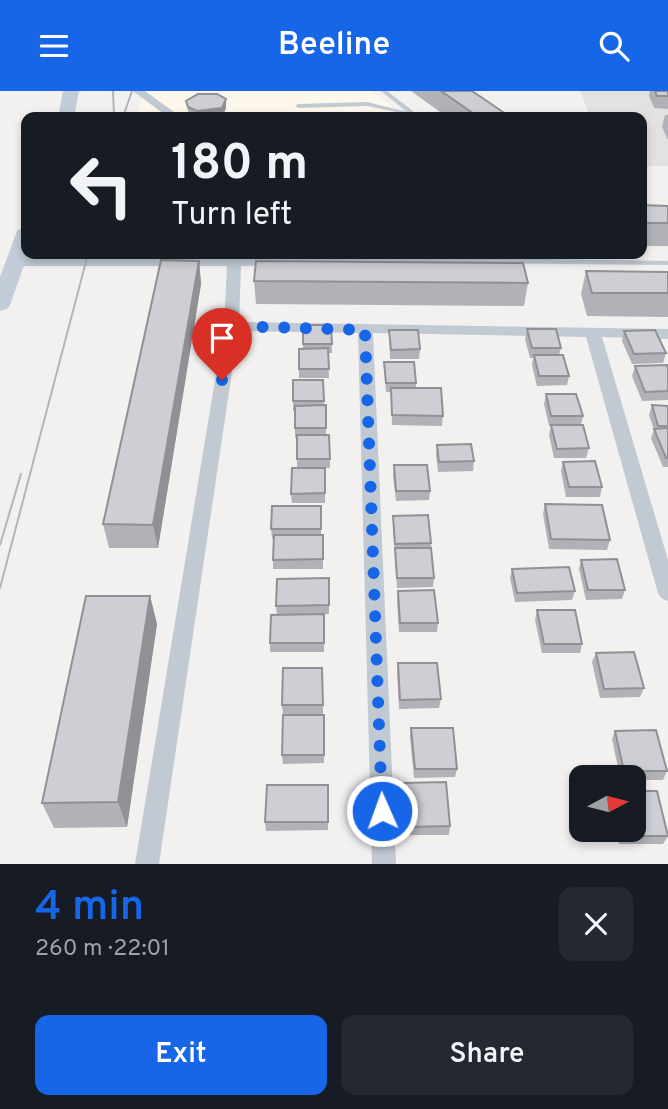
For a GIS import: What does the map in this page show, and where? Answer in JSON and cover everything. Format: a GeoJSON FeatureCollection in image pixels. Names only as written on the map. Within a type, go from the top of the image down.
{"type":"FeatureCollection","features":[{"type":"Feature","properties":{"kind":"main road"},"geometry":{"type":"LineString","coordinates":[[67,112],[71,91]]}},
{"type":"Feature","properties":{"kind":"main road"},"geometry":{"type":"LineString","coordinates":[[2,294],[21,246]]}},
{"type":"Feature","properties":{"kind":"street"},"geometry":{"type":"LineString","coordinates":[[138,91],[168,112]]}},
{"type":"Feature","properties":{"kind":"street"},"geometry":{"type":"LineString","coordinates":[[16,262],[105,259]]}},
{"type":"Feature","properties":{"kind":"street"},"geometry":{"type":"LineString","coordinates":[[147,864],[231,326],[234,259]]}},
{"type":"Feature","properties":{"kind":"street"},"geometry":{"type":"LineString","coordinates":[[231,326],[668,334]]}},
{"type":"Feature","properties":{"kind":"street"},"geometry":{"type":"LineString","coordinates":[[365,330],[384,864]]}},
{"type":"Feature","properties":{"kind":"street"},"geometry":{"type":"LineString","coordinates":[[593,334],[668,593]]}},
{"type":"Feature","properties":{"kind":"lane"},"geometry":{"type":"LineString","coordinates":[[384,91],[411,112]]}},
{"type":"Feature","properties":{"kind":"lane"},"geometry":{"type":"LineString","coordinates":[[298,106],[367,104],[400,112]]}},
{"type":"Feature","properties":{"kind":"lane"},"geometry":{"type":"LineString","coordinates":[[567,259],[668,263]]}},
{"type":"Feature","properties":{"kind":"shaded area"},"geometry":{"type":"Polygon","coordinates":[[[149,91],[372,91],[398,112],[138,112],[142,97],[149,91]]]}},
{"type":"Feature","properties":{"kind":"shaded area"},"geometry":{"type":"Polygon","coordinates":[[[580,91],[668,91],[668,166],[647,166],[647,112],[588,112],[580,91]]]}},
{"type":"Feature","properties":{"kind":"building"},"geometry":{"type":"Polygon","coordinates":[[[441,91],[472,91],[503,112],[471,112],[441,91]]]}},
{"type":"Feature","properties":{"kind":"building"},"geometry":{"type":"Polygon","coordinates":[[[655,91],[668,91],[668,96],[657,96],[655,91]]]}},
{"type":"Feature","properties":{"kind":"building"},"geometry":{"type":"Polygon","coordinates":[[[198,94],[217,94],[226,99],[222,108],[197,111],[188,107],[186,101],[198,94]]]}},
{"type":"Feature","properties":{"kind":"building"},"geometry":{"type":"Polygon","coordinates":[[[647,205],[668,206],[668,223],[647,223],[647,205]]]}},
{"type":"Feature","properties":{"kind":"building"},"geometry":{"type":"Polygon","coordinates":[[[161,260],[199,261],[153,525],[103,524],[161,260]]]}},
{"type":"Feature","properties":{"kind":"building"},"geometry":{"type":"Polygon","coordinates":[[[256,261],[523,263],[528,283],[254,281],[256,261]]]}},
{"type":"Feature","properties":{"kind":"building"},"geometry":{"type":"Polygon","coordinates":[[[586,271],[668,272],[668,293],[592,293],[586,271]]]}},
{"type":"Feature","properties":{"kind":"building"},"geometry":{"type":"Polygon","coordinates":[[[303,325],[331,325],[332,344],[303,344],[303,325]]]}},
{"type":"Feature","properties":{"kind":"building"},"geometry":{"type":"Polygon","coordinates":[[[527,329],[556,329],[561,348],[532,348],[527,329]]]}},
{"type":"Feature","properties":{"kind":"building"},"geometry":{"type":"Polygon","coordinates":[[[389,330],[418,330],[420,349],[391,350],[389,330]]]}},
{"type":"Feature","properties":{"kind":"building"},"geometry":{"type":"Polygon","coordinates":[[[655,330],[666,353],[634,354],[624,331],[655,330]]]}},
{"type":"Feature","properties":{"kind":"building"},"geometry":{"type":"Polygon","coordinates":[[[328,348],[329,369],[299,369],[299,349],[328,348]]]}},
{"type":"Feature","properties":{"kind":"building"},"geometry":{"type":"Polygon","coordinates":[[[534,355],[563,355],[569,376],[539,376],[534,355]]]}},
{"type":"Feature","properties":{"kind":"building"},"geometry":{"type":"Polygon","coordinates":[[[384,362],[414,362],[416,383],[386,383],[384,362]]]}},
{"type":"Feature","properties":{"kind":"building"},"geometry":{"type":"Polygon","coordinates":[[[667,365],[668,391],[645,392],[635,366],[667,365]]]}},
{"type":"Feature","properties":{"kind":"building"},"geometry":{"type":"Polygon","coordinates":[[[293,380],[323,380],[324,401],[293,401],[293,380]]]}},
{"type":"Feature","properties":{"kind":"building"},"geometry":{"type":"Polygon","coordinates":[[[391,388],[441,388],[443,416],[392,415],[391,388]]]}},
{"type":"Feature","properties":{"kind":"building"},"geometry":{"type":"Polygon","coordinates":[[[546,394],[576,394],[583,416],[551,416],[546,394]]]}},
{"type":"Feature","properties":{"kind":"building"},"geometry":{"type":"Polygon","coordinates":[[[326,405],[326,428],[295,428],[295,406],[326,405]]]}},
{"type":"Feature","properties":{"kind":"building"},"geometry":{"type":"Polygon","coordinates":[[[652,405],[668,406],[668,426],[658,426],[652,405]]]}},
{"type":"Feature","properties":{"kind":"building"},"geometry":{"type":"Polygon","coordinates":[[[551,425],[583,425],[589,448],[557,449],[551,425]]]}},
{"type":"Feature","properties":{"kind":"building"},"geometry":{"type":"Polygon","coordinates":[[[668,428],[668,458],[666,458],[654,429],[668,428]]]}},
{"type":"Feature","properties":{"kind":"building"},"geometry":{"type":"Polygon","coordinates":[[[297,435],[329,435],[330,459],[297,459],[297,435]]]}},
{"type":"Feature","properties":{"kind":"building"},"geometry":{"type":"Polygon","coordinates":[[[471,444],[474,461],[439,462],[437,445],[471,444]]]}},
{"type":"Feature","properties":{"kind":"building"},"geometry":{"type":"Polygon","coordinates":[[[595,461],[602,487],[569,487],[563,462],[595,461]]]}},
{"type":"Feature","properties":{"kind":"building"},"geometry":{"type":"Polygon","coordinates":[[[394,465],[427,465],[430,491],[396,491],[394,465]]]}},
{"type":"Feature","properties":{"kind":"building"},"geometry":{"type":"Polygon","coordinates":[[[292,468],[325,468],[325,493],[291,494],[292,468]]]}},
{"type":"Feature","properties":{"kind":"building"},"geometry":{"type":"Polygon","coordinates":[[[545,504],[602,505],[610,540],[551,539],[545,504]]]}},
{"type":"Feature","properties":{"kind":"building"},"geometry":{"type":"Polygon","coordinates":[[[272,506],[321,506],[321,529],[271,529],[272,506]]]}},
{"type":"Feature","properties":{"kind":"building"},"geometry":{"type":"Polygon","coordinates":[[[428,515],[431,543],[395,544],[393,516],[428,515]]]}},
{"type":"Feature","properties":{"kind":"building"},"geometry":{"type":"Polygon","coordinates":[[[274,535],[323,535],[323,559],[273,560],[274,535]]]}},
{"type":"Feature","properties":{"kind":"building"},"geometry":{"type":"Polygon","coordinates":[[[395,548],[431,548],[434,578],[397,578],[395,548]]]}},
{"type":"Feature","properties":{"kind":"building"},"geometry":{"type":"Polygon","coordinates":[[[617,559],[625,590],[588,590],[581,560],[617,559]]]}},
{"type":"Feature","properties":{"kind":"building"},"geometry":{"type":"Polygon","coordinates":[[[569,567],[575,591],[517,593],[512,569],[569,567]]]}},
{"type":"Feature","properties":{"kind":"building"},"geometry":{"type":"Polygon","coordinates":[[[329,578],[329,605],[276,606],[277,579],[329,578]]]}},
{"type":"Feature","properties":{"kind":"building"},"geometry":{"type":"Polygon","coordinates":[[[434,590],[438,623],[400,623],[398,591],[434,590]]]}},
{"type":"Feature","properties":{"kind":"building"},"geometry":{"type":"Polygon","coordinates":[[[86,596],[150,596],[118,802],[42,803],[86,596]]]}},
{"type":"Feature","properties":{"kind":"building"},"geometry":{"type":"Polygon","coordinates":[[[537,610],[575,610],[582,644],[544,644],[537,610]]]}},
{"type":"Feature","properties":{"kind":"building"},"geometry":{"type":"Polygon","coordinates":[[[324,614],[324,643],[270,643],[271,615],[324,614]]]}},
{"type":"Feature","properties":{"kind":"building"},"geometry":{"type":"Polygon","coordinates":[[[634,652],[644,688],[604,689],[596,653],[634,652]]]}},
{"type":"Feature","properties":{"kind":"building"},"geometry":{"type":"Polygon","coordinates":[[[398,663],[437,663],[441,699],[400,700],[398,663]]]}},
{"type":"Feature","properties":{"kind":"building"},"geometry":{"type":"Polygon","coordinates":[[[283,668],[322,668],[323,705],[282,705],[283,668]]]}},
{"type":"Feature","properties":{"kind":"building"},"geometry":{"type":"Polygon","coordinates":[[[283,715],[324,715],[324,755],[282,755],[283,715]]]}},
{"type":"Feature","properties":{"kind":"building"},"geometry":{"type":"Polygon","coordinates":[[[411,728],[453,728],[457,769],[415,769],[411,728]]]}},
{"type":"Feature","properties":{"kind":"building"},"geometry":{"type":"Polygon","coordinates":[[[656,730],[667,771],[646,771],[646,765],[623,765],[615,731],[656,730]]]}},
{"type":"Feature","properties":{"kind":"building"},"geometry":{"type":"Polygon","coordinates":[[[446,782],[450,826],[406,827],[403,783],[446,782]]]}},
{"type":"Feature","properties":{"kind":"building"},"geometry":{"type":"Polygon","coordinates":[[[267,785],[328,785],[328,822],[265,822],[267,785]]]}},
{"type":"Feature","properties":{"kind":"building"},"geometry":{"type":"Polygon","coordinates":[[[646,791],[657,791],[668,836],[646,836],[646,791]]]}},
{"type":"Feature","properties":{"kind":"tram line"},"geometry":{"type":"LineString","coordinates":[[113,91],[114,112]]}},
{"type":"Feature","properties":{"kind":"tram line"},"geometry":{"type":"LineString","coordinates":[[125,112],[132,91]]}},
{"type":"Feature","properties":{"kind":"tram line"},"geometry":{"type":"LineString","coordinates":[[0,588],[87,259]]}},
{"type":"Feature","properties":{"kind":"tram line"},"geometry":{"type":"LineString","coordinates":[[0,545],[21,474]]}},
{"type":"Feature","properties":{"kind":"route"},"geometry":{"type":"LineString","coordinates":[[222,380],[231,326],[365,330],[382,811]]}}]}
